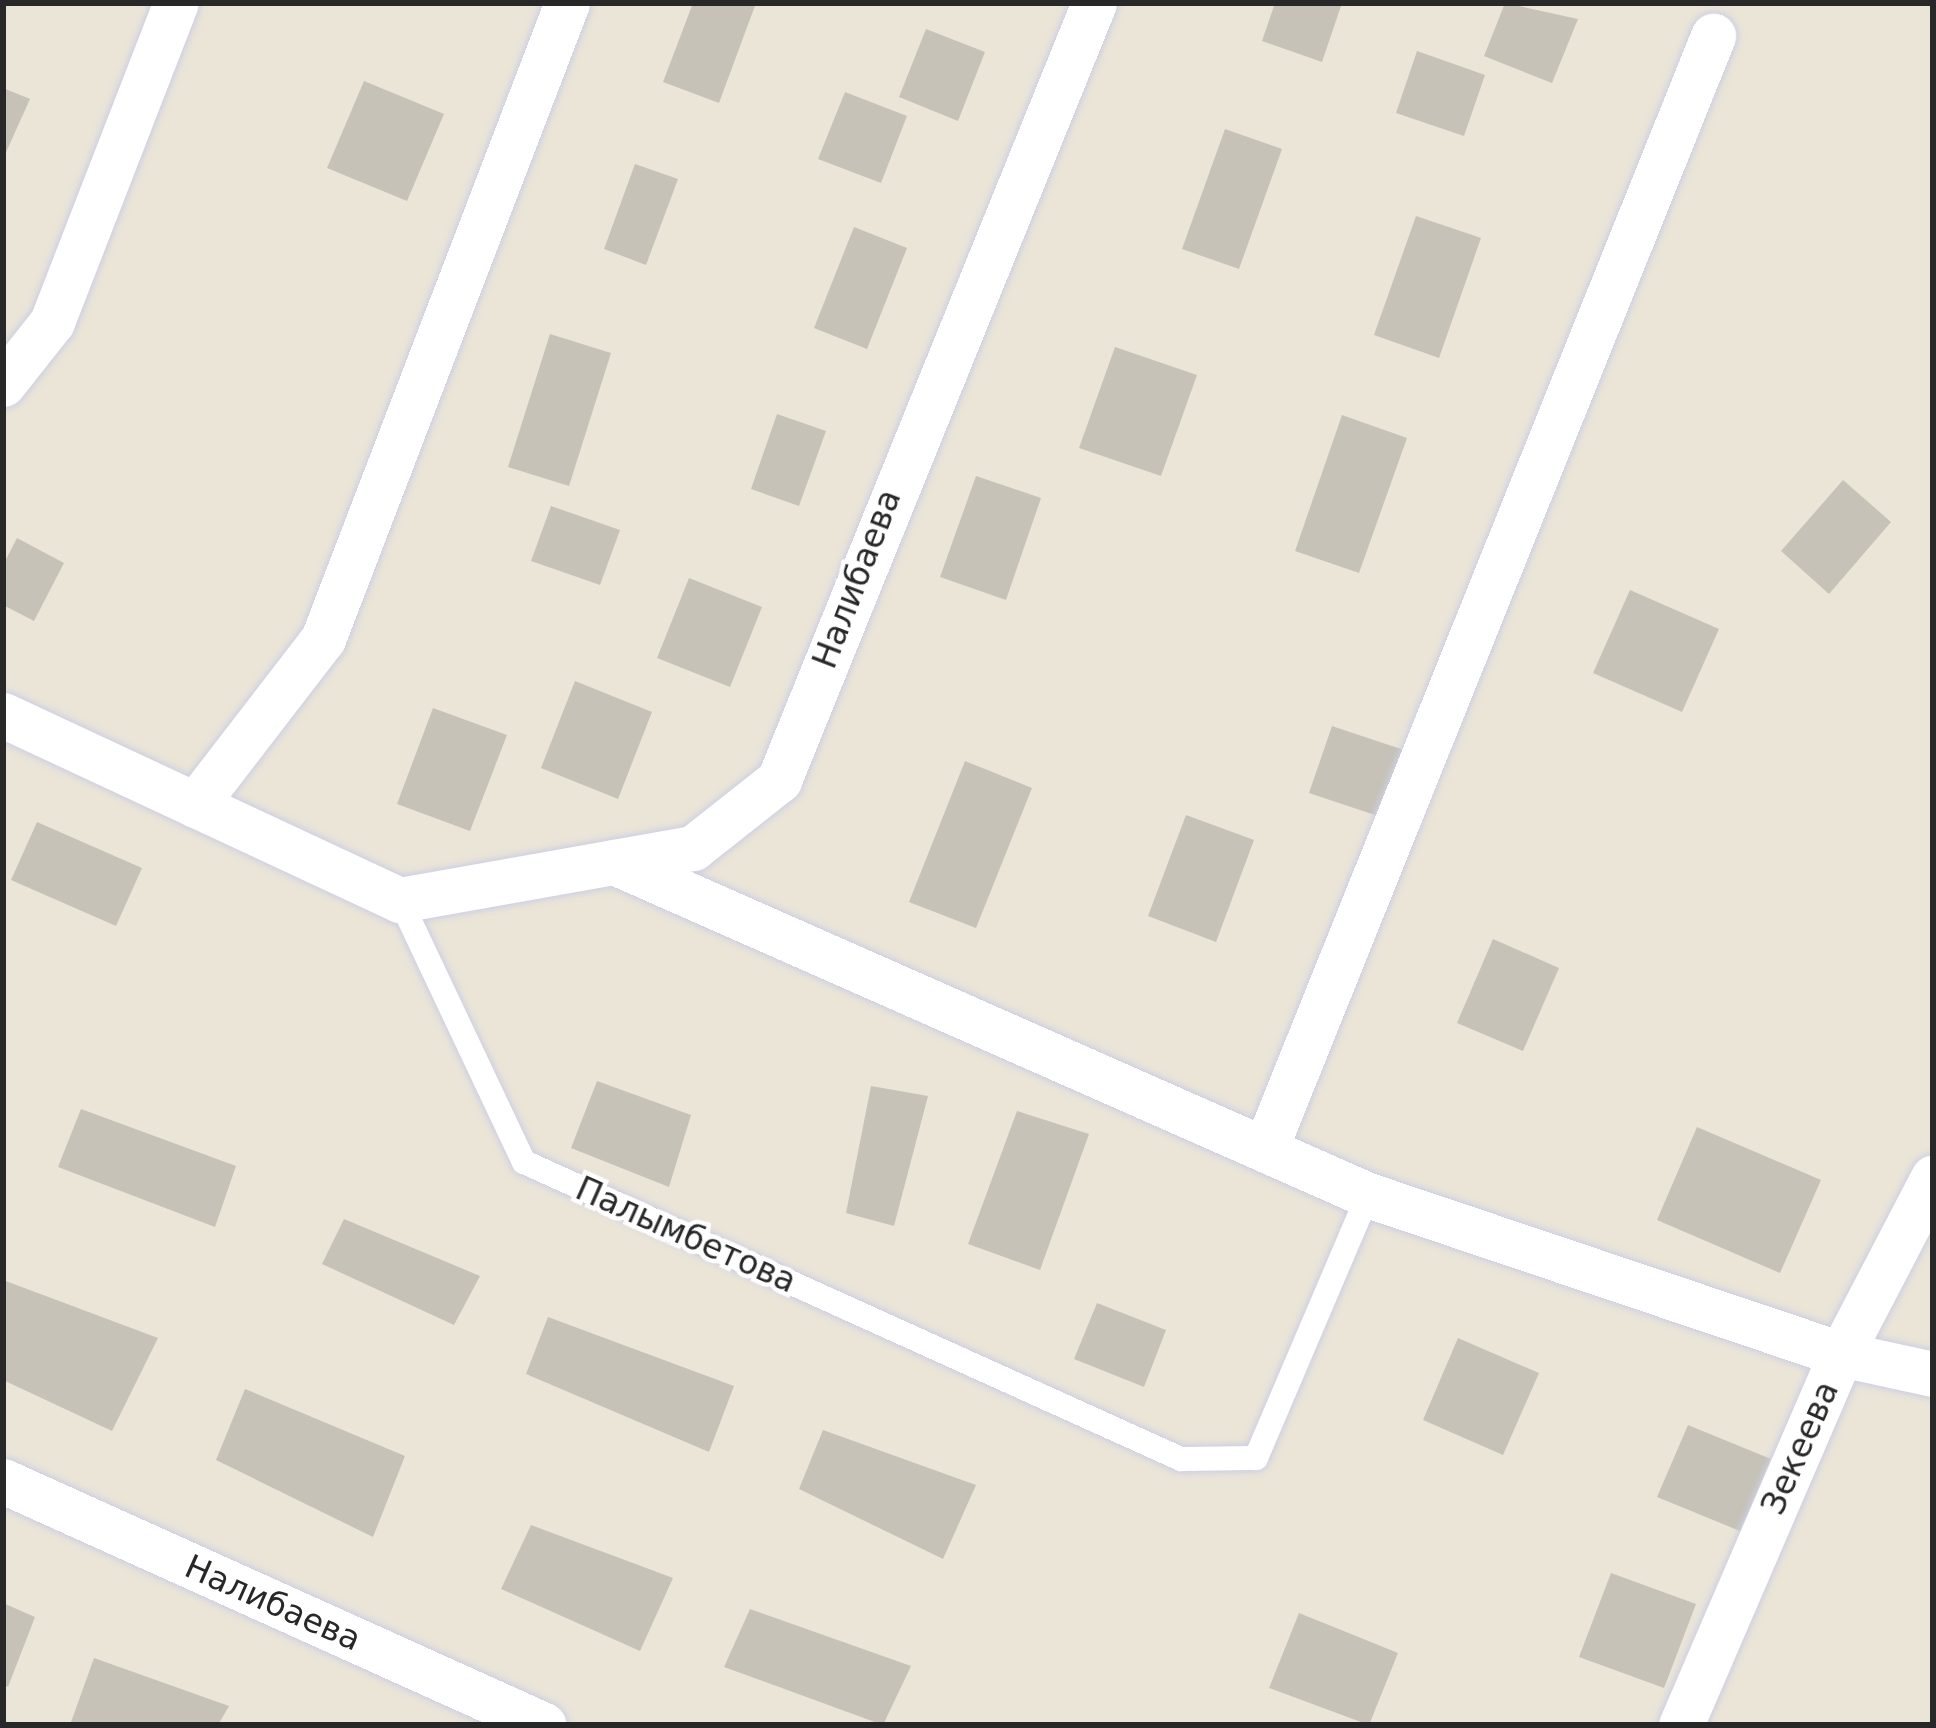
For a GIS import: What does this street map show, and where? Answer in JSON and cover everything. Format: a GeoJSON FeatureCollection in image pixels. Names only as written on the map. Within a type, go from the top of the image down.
{"type":"FeatureCollection","features":[{"type":"Feature","properties":{"kind":"street"},"geometry":{"type":"LineString","coordinates":[[3,384],[52,322],[176,3]]}},
{"type":"Feature","properties":{"kind":"street"},"geometry":{"type":"LineString","coordinates":[[195,805],[323,640],[567,3]]}},
{"type":"Feature","properties":{"kind":"street","name":"Налибаева"},"geometry":{"type":"LineString","coordinates":[[400,900],[693,848],[779,780],[1094,3]]}},
{"type":"Feature","properties":{"kind":"street"},"geometry":{"type":"LineString","coordinates":[[1266,1147],[1713,36]]}},
{"type":"Feature","properties":{"kind":"street"},"geometry":{"type":"LineString","coordinates":[[3,716],[400,900]]}},
{"type":"Feature","properties":{"kind":"street"},"geometry":{"type":"LineString","coordinates":[[614,862],[1368,1195],[1841,1354],[1933,1373]]}},
{"type":"Feature","properties":{"kind":"street","name":"Зекеева"},"geometry":{"type":"LineString","coordinates":[[1681,1725],[1841,1354],[1933,1177]]}},
{"type":"Feature","properties":{"kind":"street","name":"Налибаева"},"geometry":{"type":"LineString","coordinates":[[3,1480],[544,1725]]}},
{"type":"Feature","properties":{"kind":"lane","name":"Палымбетова"},"geometry":{"type":"LineString","coordinates":[[400,900],[524,1162],[1180,1459],[1256,1458],[1368,1195]]}},
{"type":"Feature","properties":{"kind":"building"},"geometry":{"type":"Polygon","coordinates":[[[693,3],[756,3],[719,103],[663,82],[693,3]]]}},
{"type":"Feature","properties":{"kind":"building"},"geometry":{"type":"Polygon","coordinates":[[[1275,3],[1342,3],[1322,62],[1262,41],[1275,3]]]}},
{"type":"Feature","properties":{"kind":"building"},"geometry":{"type":"Polygon","coordinates":[[[1505,3],[1578,19],[1552,83],[1484,56],[1505,3]]]}},
{"type":"Feature","properties":{"kind":"building"},"geometry":{"type":"Polygon","coordinates":[[[926,29],[985,52],[958,121],[899,97],[926,29]]]}},
{"type":"Feature","properties":{"kind":"building"},"geometry":{"type":"Polygon","coordinates":[[[1417,51],[1485,75],[1464,136],[1396,113],[1417,51]]]}},
{"type":"Feature","properties":{"kind":"building"},"geometry":{"type":"Polygon","coordinates":[[[364,81],[444,114],[407,201],[327,168],[364,81]]]}},
{"type":"Feature","properties":{"kind":"building"},"geometry":{"type":"Polygon","coordinates":[[[3,88],[30,99],[3,159],[3,88]]]}},
{"type":"Feature","properties":{"kind":"building"},"geometry":{"type":"Polygon","coordinates":[[[845,92],[907,116],[881,183],[818,159],[845,92]]]}},
{"type":"Feature","properties":{"kind":"building"},"geometry":{"type":"Polygon","coordinates":[[[1225,129],[1282,149],[1239,269],[1182,249],[1225,129]]]}},
{"type":"Feature","properties":{"kind":"building"},"geometry":{"type":"Polygon","coordinates":[[[635,164],[678,179],[646,265],[604,249],[635,164]]]}},
{"type":"Feature","properties":{"kind":"building"},"geometry":{"type":"Polygon","coordinates":[[[1416,216],[1481,238],[1439,358],[1374,335],[1416,216]]]}},
{"type":"Feature","properties":{"kind":"building"},"geometry":{"type":"Polygon","coordinates":[[[854,227],[907,248],[867,349],[814,328],[854,227]]]}},
{"type":"Feature","properties":{"kind":"building"},"geometry":{"type":"Polygon","coordinates":[[[550,334],[611,353],[569,486],[508,467],[550,334]]]}},
{"type":"Feature","properties":{"kind":"building"},"geometry":{"type":"Polygon","coordinates":[[[1115,347],[1197,375],[1161,476],[1079,448],[1115,347]]]}},
{"type":"Feature","properties":{"kind":"building"},"geometry":{"type":"Polygon","coordinates":[[[777,414],[826,431],[799,506],[751,489],[777,414]]]}},
{"type":"Feature","properties":{"kind":"building"},"geometry":{"type":"Polygon","coordinates":[[[1342,415],[1407,438],[1359,573],[1295,551],[1342,415]]]}},
{"type":"Feature","properties":{"kind":"building"},"geometry":{"type":"Polygon","coordinates":[[[976,476],[1041,498],[1006,600],[940,577],[976,476]]]}},
{"type":"Feature","properties":{"kind":"building"},"geometry":{"type":"Polygon","coordinates":[[[1843,480],[1891,522],[1829,594],[1781,551],[1843,480]]]}},
{"type":"Feature","properties":{"kind":"building"},"geometry":{"type":"Polygon","coordinates":[[[551,506],[620,530],[600,585],[531,561],[551,506]]]}},
{"type":"Feature","properties":{"kind":"building"},"geometry":{"type":"Polygon","coordinates":[[[17,538],[64,563],[34,621],[3,605],[3,565],[17,538]]]}},
{"type":"Feature","properties":{"kind":"building"},"geometry":{"type":"Polygon","coordinates":[[[689,578],[762,607],[730,687],[657,658],[689,578]]]}},
{"type":"Feature","properties":{"kind":"building"},"geometry":{"type":"Polygon","coordinates":[[[1630,590],[1719,629],[1682,712],[1593,673],[1630,590]]]}},
{"type":"Feature","properties":{"kind":"building"},"geometry":{"type":"Polygon","coordinates":[[[575,681],[652,712],[618,799],[541,768],[575,681]]]}},
{"type":"Feature","properties":{"kind":"building"},"geometry":{"type":"Polygon","coordinates":[[[433,708],[507,735],[470,831],[397,804],[433,708]]]}},
{"type":"Feature","properties":{"kind":"building"},"geometry":{"type":"Polygon","coordinates":[[[1332,726],[1404,750],[1381,817],[1309,793],[1332,726]]]}},
{"type":"Feature","properties":{"kind":"building"},"geometry":{"type":"Polygon","coordinates":[[[965,761],[1032,788],[976,928],[909,902],[965,761]]]}},
{"type":"Feature","properties":{"kind":"building"},"geometry":{"type":"Polygon","coordinates":[[[1186,815],[1254,840],[1216,942],[1148,916],[1186,815]]]}},
{"type":"Feature","properties":{"kind":"building"},"geometry":{"type":"Polygon","coordinates":[[[37,822],[142,868],[116,926],[11,880],[37,822]]]}},
{"type":"Feature","properties":{"kind":"building"},"geometry":{"type":"Polygon","coordinates":[[[1493,939],[1559,968],[1523,1051],[1457,1023],[1493,939]]]}},
{"type":"Feature","properties":{"kind":"building"},"geometry":{"type":"Polygon","coordinates":[[[597,1081],[691,1115],[669,1187],[571,1148],[597,1081]]]}},
{"type":"Feature","properties":{"kind":"building"},"geometry":{"type":"Polygon","coordinates":[[[871,1086],[928,1096],[894,1226],[846,1213],[871,1086]]]}},
{"type":"Feature","properties":{"kind":"building"},"geometry":{"type":"Polygon","coordinates":[[[81,1109],[236,1166],[215,1227],[58,1167],[81,1109]]]}},
{"type":"Feature","properties":{"kind":"building"},"geometry":{"type":"Polygon","coordinates":[[[1017,1111],[1089,1134],[1040,1270],[968,1244],[1017,1111]]]}},
{"type":"Feature","properties":{"kind":"building"},"geometry":{"type":"Polygon","coordinates":[[[1697,1127],[1821,1180],[1780,1273],[1657,1220],[1697,1127]]]}},
{"type":"Feature","properties":{"kind":"building"},"geometry":{"type":"Polygon","coordinates":[[[344,1219],[480,1276],[454,1325],[322,1264],[344,1219]]]}},
{"type":"Feature","properties":{"kind":"building"},"geometry":{"type":"Polygon","coordinates":[[[3,1280],[158,1338],[112,1431],[3,1380],[3,1280]]]}},
{"type":"Feature","properties":{"kind":"building"},"geometry":{"type":"Polygon","coordinates":[[[1097,1303],[1166,1330],[1144,1387],[1074,1359],[1097,1303]]]}},
{"type":"Feature","properties":{"kind":"building"},"geometry":{"type":"Polygon","coordinates":[[[548,1317],[734,1386],[709,1452],[526,1374],[548,1317]]]}},
{"type":"Feature","properties":{"kind":"building"},"geometry":{"type":"Polygon","coordinates":[[[1458,1338],[1539,1373],[1503,1455],[1423,1420],[1458,1338]]]}},
{"type":"Feature","properties":{"kind":"building"},"geometry":{"type":"Polygon","coordinates":[[[245,1389],[405,1456],[373,1537],[216,1460],[245,1389]]]}},
{"type":"Feature","properties":{"kind":"building"},"geometry":{"type":"Polygon","coordinates":[[[1688,1425],[1771,1459],[1740,1531],[1657,1497],[1688,1425]]]}},
{"type":"Feature","properties":{"kind":"building"},"geometry":{"type":"Polygon","coordinates":[[[823,1430],[976,1485],[943,1559],[799,1489],[823,1430]]]}},
{"type":"Feature","properties":{"kind":"building"},"geometry":{"type":"Polygon","coordinates":[[[531,1525],[673,1578],[640,1651],[501,1589],[531,1525]]]}},
{"type":"Feature","properties":{"kind":"building"},"geometry":{"type":"Polygon","coordinates":[[[1611,1573],[1696,1604],[1664,1688],[1579,1657],[1611,1573]]]}},
{"type":"Feature","properties":{"kind":"building"},"geometry":{"type":"Polygon","coordinates":[[[3,1603],[35,1617],[8,1687],[3,1684],[3,1603]]]}},
{"type":"Feature","properties":{"kind":"building"},"geometry":{"type":"Polygon","coordinates":[[[750,1609],[911,1666],[883,1725],[724,1667],[750,1609]]]}},
{"type":"Feature","properties":{"kind":"building"},"geometry":{"type":"Polygon","coordinates":[[[1299,1613],[1398,1653],[1369,1725],[1269,1688],[1299,1613]]]}},
{"type":"Feature","properties":{"kind":"building"},"geometry":{"type":"Polygon","coordinates":[[[94,1658],[229,1706],[218,1725],[70,1725],[94,1658]]]}}]}
